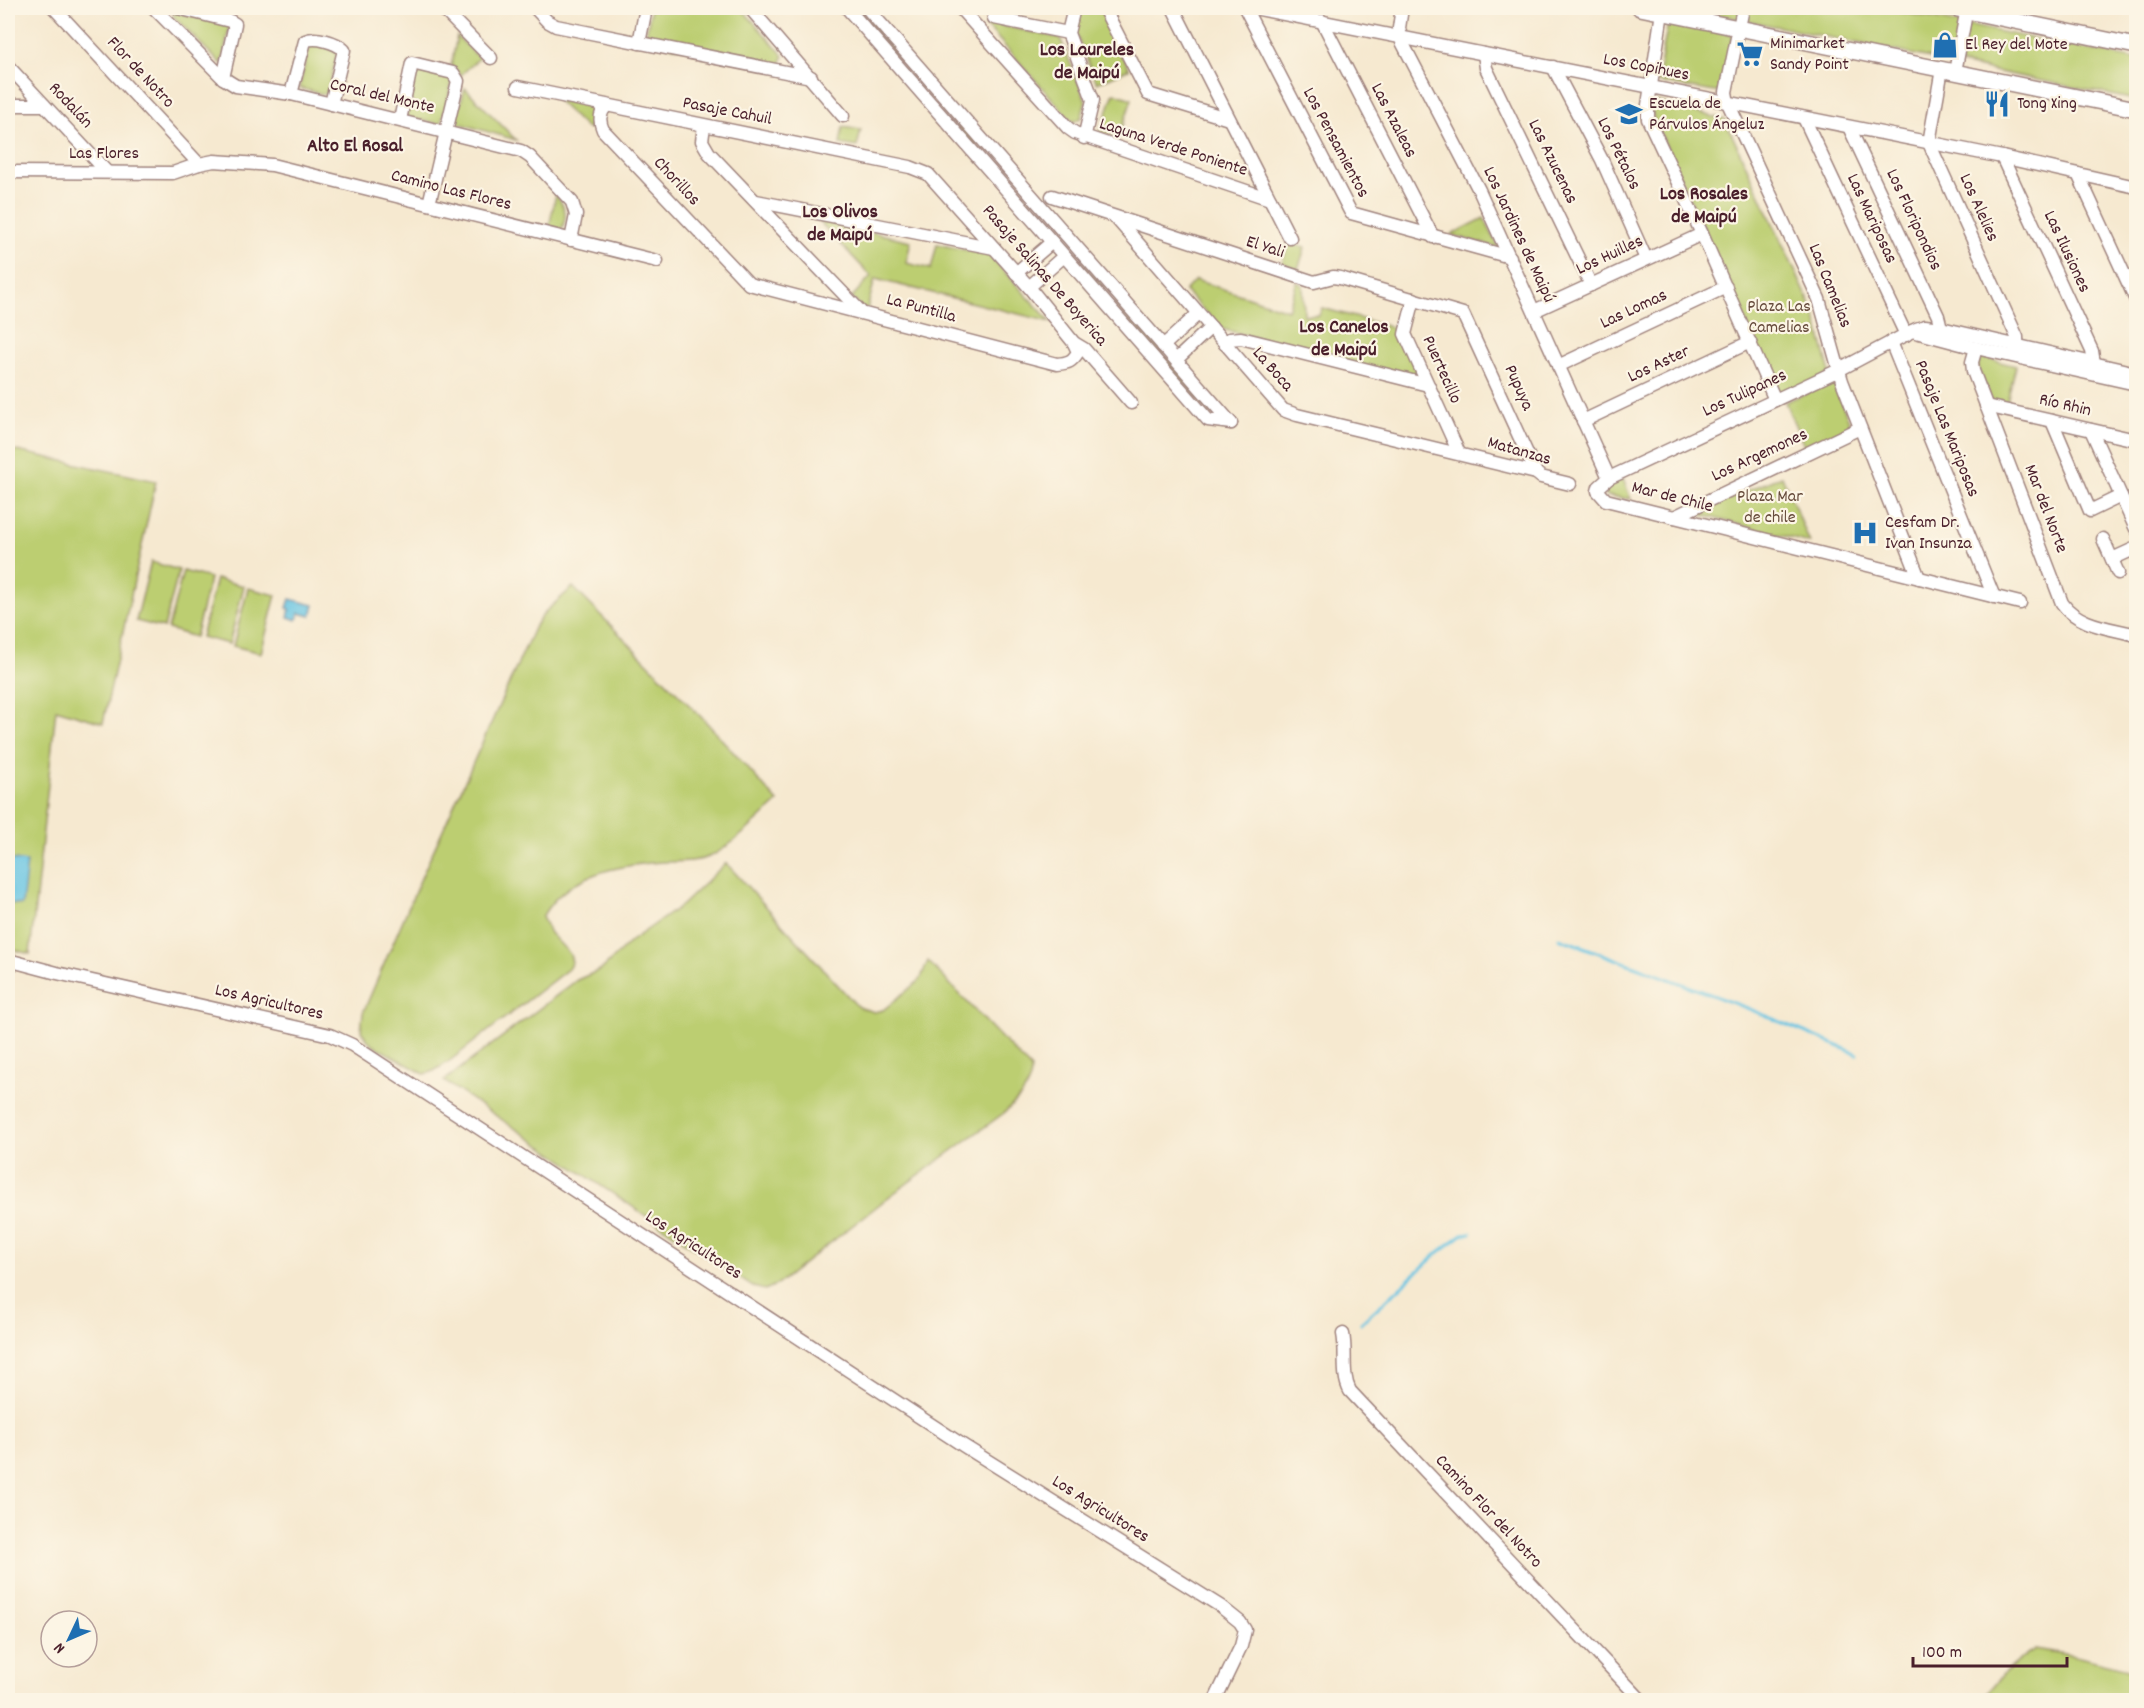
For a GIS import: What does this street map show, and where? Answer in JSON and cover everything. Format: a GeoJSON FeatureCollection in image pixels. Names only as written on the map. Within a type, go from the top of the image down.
{"type":"FeatureCollection","features":[{"type":"Feature","properties":{"kind":"street","name":"Flor de Notro"},"geometry":{"type":"LineString","coordinates":[[54,8],[199,164]]}},
{"type":"Feature","properties":{"kind":"street","name":"Coral del Monte"},"geometry":{"type":"LineString","coordinates":[[159,8],[223,78],[242,87],[291,94],[521,151],[530,157],[572,202],[576,215],[571,240]]}},
{"type":"Feature","properties":{"kind":"street"},"geometry":{"type":"LineString","coordinates":[[178,8],[235,24],[223,78]]}},
{"type":"Feature","properties":{"kind":"street"},"geometry":{"type":"LineString","coordinates":[[442,8],[491,58]]}},
{"type":"Feature","properties":{"kind":"street"},"geometry":{"type":"LineString","coordinates":[[535,8],[547,21],[556,26],[811,77]]}},
{"type":"Feature","properties":{"kind":"street"},"geometry":{"type":"LineString","coordinates":[[639,43],[646,8]]}},
{"type":"Feature","properties":{"kind":"street"},"geometry":{"type":"LineString","coordinates":[[750,8],[843,116]]}},
{"type":"Feature","properties":{"kind":"street"},"geometry":{"type":"LineString","coordinates":[[847,8],[1208,420],[1231,423],[867,8]]}},
{"type":"Feature","properties":{"kind":"street","name":"Laguna Verde Poniente"},"geometry":{"type":"LineString","coordinates":[[960,8],[1068,128],[1084,138],[1270,199]]}},
{"type":"Feature","properties":{"kind":"street"},"geometry":{"type":"LineString","coordinates":[[1074,8],[1068,33],[1093,100],[1084,138]]}},
{"type":"Feature","properties":{"kind":"street"},"geometry":{"type":"LineString","coordinates":[[1104,8],[1148,94],[1228,119]]}},
{"type":"Feature","properties":{"kind":"street","name":"Laguna Verde Poniente"},"geometry":{"type":"LineString","coordinates":[[1173,8],[1290,238]]}},
{"type":"Feature","properties":{"kind":"street","name":"Los Pensamientos"},"geometry":{"type":"LineString","coordinates":[[1245,8],[1351,213],[1510,257]]}},
{"type":"Feature","properties":{"kind":"street","name":"Los Copihues"},"geometry":{"type":"LineString","coordinates":[[1254,8],[2002,157],[2136,187]]}},
{"type":"Feature","properties":{"kind":"street","name":"Los Jardines de Maipú"},"geometry":{"type":"LineString","coordinates":[[1402,8],[1399,24],[1401,37],[1479,190],[1609,478]]}},
{"type":"Feature","properties":{"kind":"street"},"geometry":{"type":"LineString","coordinates":[[1640,8],[2136,109]]}},
{"type":"Feature","properties":{"kind":"street","name":"Las Camelias"},"geometry":{"type":"LineString","coordinates":[[1743,8],[1726,92],[1728,103],[1813,286],[1860,428],[1919,578]]}},
{"type":"Feature","properties":{"kind":"street"},"geometry":{"type":"LineString","coordinates":[[1929,143],[1962,8],[2136,46]]}},
{"type":"Feature","properties":{"kind":"street"},"geometry":{"type":"LineString","coordinates":[[1662,12],[1648,119],[1702,234],[1775,400]]}},
{"type":"Feature","properties":{"kind":"street"},"geometry":{"type":"LineString","coordinates":[[994,18],[1068,33]]}},
{"type":"Feature","properties":{"kind":"street","name":"Las Azaleas"},"geometry":{"type":"LineString","coordinates":[[1322,21],[1433,237]]}},
{"type":"Feature","properties":{"kind":"street"},"geometry":{"type":"LineString","coordinates":[[291,94],[305,41],[312,39],[334,44],[344,50],[331,104]]}},
{"type":"Feature","properties":{"kind":"street","name":"Las Azucenas"},"geometry":{"type":"LineString","coordinates":[[1484,54],[1486,68],[1592,285]]}},
{"type":"Feature","properties":{"kind":"street"},"geometry":{"type":"LineString","coordinates":[[400,120],[412,63],[453,73],[458,81],[429,204]]}},
{"type":"Feature","properties":{"kind":"street","name":"Rodalán"},"geometry":{"type":"LineString","coordinates":[[8,66],[106,171]]}},
{"type":"Feature","properties":{"kind":"street","name":"Los Pétalos"},"geometry":{"type":"LineString","coordinates":[[1553,67],[1602,160],[1646,259]]}},
{"type":"Feature","properties":{"kind":"street","name":"Pasaje Cahuil"},"geometry":{"type":"LineString","coordinates":[[518,87],[910,167],[928,174]]}},
{"type":"Feature","properties":{"kind":"street"},"geometry":{"type":"LineString","coordinates":[[8,105],[44,105]]}},
{"type":"Feature","properties":{"kind":"street","name":"Chorillos"},"geometry":{"type":"LineString","coordinates":[[606,106],[600,116],[603,130],[741,278]]}},
{"type":"Feature","properties":{"kind":"street","name":"Las Mariposas"},"geometry":{"type":"LineString","coordinates":[[1804,118],[1909,333]]}},
{"type":"Feature","properties":{"kind":"street"},"geometry":{"type":"LineString","coordinates":[[704,126],[702,141],[704,146],[860,312]]}},
{"type":"Feature","properties":{"kind":"street","name":"Los Floripondios"},"geometry":{"type":"LineString","coordinates":[[1849,127],[1938,316],[1941,328]]}},
{"type":"Feature","properties":{"kind":"street","name":"Los Alelies"},"geometry":{"type":"LineString","coordinates":[[1929,143],[2017,337],[2018,352]]}},
{"type":"Feature","properties":{"kind":"street"},"geometry":{"type":"LineString","coordinates":[[981,160],[993,150]]}},
{"type":"Feature","properties":{"kind":"street","name":"Las Ilusiones"},"geometry":{"type":"LineString","coordinates":[[2002,157],[2092,351],[2094,363]]}},
{"type":"Feature","properties":{"kind":"street","name":"Camino Las Flores"},"geometry":{"type":"LineString","coordinates":[[199,164],[214,161],[272,165],[657,261]]}},
{"type":"Feature","properties":{"kind":"street","name":"Las Flores"},"geometry":{"type":"LineString","coordinates":[[8,172],[173,173],[199,164]]}},
{"type":"Feature","properties":{"kind":"street","name":"Pasaje Salinas De Boyerica"},"geometry":{"type":"LineString","coordinates":[[928,174],[1029,287],[1074,343],[1084,349],[1131,403]]}},
{"type":"Feature","properties":{"kind":"street"},"geometry":{"type":"LineString","coordinates":[[2078,174],[2136,300]]}},
{"type":"Feature","properties":{"kind":"street","name":"El Yali"},"geometry":{"type":"LineString","coordinates":[[1052,196],[1314,282],[1333,277],[1340,278],[1458,312],[1466,319]]}},
{"type":"Feature","properties":{"kind":"street"},"geometry":{"type":"LineString","coordinates":[[756,201],[994,248]]}},
{"type":"Feature","properties":{"kind":"street","name":"La Boca"},"geometry":{"type":"LineString","coordinates":[[1115,217],[1276,403],[1289,413],[1459,453]]}},
{"type":"Feature","properties":{"kind":"street","name":"Los Huilles"},"geometry":{"type":"LineString","coordinates":[[1534,312],[1702,234]]}},
{"type":"Feature","properties":{"kind":"street"},"geometry":{"type":"LineString","coordinates":[[1016,273],[1052,242]]}},
{"type":"Feature","properties":{"kind":"street"},"geometry":{"type":"LineString","coordinates":[[1029,287],[1065,256]]}},
{"type":"Feature","properties":{"kind":"street","name":"La Puntilla"},"geometry":{"type":"LineString","coordinates":[[741,278],[756,287],[1058,364],[1074,360],[1078,352],[1074,343]]}},
{"type":"Feature","properties":{"kind":"street","name":"Las Lomas"},"geometry":{"type":"LineString","coordinates":[[1558,366],[1725,287]]}},
{"type":"Feature","properties":{"kind":"street"},"geometry":{"type":"LineString","coordinates":[[1104,301],[1115,291]]}},
{"type":"Feature","properties":{"kind":"street","name":"Puertecillo"},"geometry":{"type":"LineString","coordinates":[[1414,299],[1405,334],[1459,453]]}},
{"type":"Feature","properties":{"kind":"street"},"geometry":{"type":"LineString","coordinates":[[1163,346],[1198,314]]}},
{"type":"Feature","properties":{"kind":"street","name":"Pupuya"},"geometry":{"type":"LineString","coordinates":[[1466,319],[1536,473]]}},
{"type":"Feature","properties":{"kind":"street","name":"Los Tulipanes"},"geometry":{"type":"LineString","coordinates":[[1598,491],[1599,487],[1609,478],[1839,370],[1924,326],[1941,328],[2018,352],[2136,384]]}},
{"type":"Feature","properties":{"kind":"street"},"geometry":{"type":"LineString","coordinates":[[1176,360],[1210,327]]}},
{"type":"Feature","properties":{"kind":"street","name":"Los Tulipanes"},"geometry":{"type":"LineString","coordinates":[[1909,333],[1976,348],[2094,363],[2136,373]]}},
{"type":"Feature","properties":{"kind":"street"},"geometry":{"type":"LineString","coordinates":[[1225,344],[1230,339],[1241,338],[1428,385]]}},
{"type":"Feature","properties":{"kind":"street","name":"Los Aster"},"geometry":{"type":"LineString","coordinates":[[1583,421],[1750,342]]}},
{"type":"Feature","properties":{"kind":"street","name":"Pasaje Las Mariposas"},"geometry":{"type":"LineString","coordinates":[[1891,342],[1994,597]]}},
{"type":"Feature","properties":{"kind":"street","name":"Mar del Norte"},"geometry":{"type":"LineString","coordinates":[[1976,348],[1972,362],[1973,372],[2062,603],[2080,620],[2136,636]]}},
{"type":"Feature","properties":{"kind":"street","name":"Río Rhin"},"geometry":{"type":"LineString","coordinates":[[1986,406],[2136,440]]}},
{"type":"Feature","properties":{"kind":"street"},"geometry":{"type":"LineString","coordinates":[[2052,421],[2090,511],[2121,496]]}},
{"type":"Feature","properties":{"kind":"street","name":"Los Argemones"},"geometry":{"type":"LineString","coordinates":[[1674,517],[1860,428]]}},
{"type":"Feature","properties":{"kind":"street"},"geometry":{"type":"LineString","coordinates":[[2091,430],[2136,529]]}},
{"type":"Feature","properties":{"kind":"street","name":"Matanzas"},"geometry":{"type":"LineString","coordinates":[[1459,453],[1570,484]]}},
{"type":"Feature","properties":{"kind":"street","name":"Mar de Chile"},"geometry":{"type":"LineString","coordinates":[[1598,491],[1606,500],[2020,603]]}},
{"type":"Feature","properties":{"kind":"street"},"geometry":{"type":"LineString","coordinates":[[2103,539],[2118,573]]}},
{"type":"Feature","properties":{"kind":"street"},"geometry":{"type":"LineString","coordinates":[[2112,559],[2136,548]]}},
{"type":"Feature","properties":{"kind":"street","name":"Los Agricultores"},"geometry":{"type":"LineString","coordinates":[[8,960],[330,1035],[352,1045],[964,1446],[1220,1606],[1240,1622],[1245,1630],[1241,1646],[1215,1701]]}},
{"type":"Feature","properties":{"kind":"street","name":"Camino Flor del Notro"},"geometry":{"type":"LineString","coordinates":[[1343,1334],[1346,1355],[1344,1377],[1350,1391],[1641,1701]]}},
{"type":"Feature","properties":{"kind":"green space"},"geometry":{"type":"Polygon","coordinates":[[[651,8],[741,8],[784,56],[778,67],[645,41],[651,8]]]}},
{"type":"Feature","properties":{"kind":"green space"},"geometry":{"type":"Polygon","coordinates":[[[853,8],[859,8],[979,143],[975,146],[853,8]]]}},
{"type":"Feature","properties":{"kind":"green space"},"geometry":{"type":"Polygon","coordinates":[[[1080,8],[1100,8],[1129,69],[1097,83],[1075,32],[1080,8]]]}},
{"type":"Feature","properties":{"kind":"green space"},"geometry":{"type":"Polygon","coordinates":[[[1686,8],[1881,8],[2136,59],[2136,100],[1686,8]]]}},
{"type":"Feature","properties":{"kind":"green space"},"geometry":{"type":"Polygon","coordinates":[[[175,12],[230,25],[222,62],[220,63],[173,16],[175,12]]]}},
{"type":"Feature","properties":{"kind":"green space"},"geometry":{"type":"Polygon","coordinates":[[[993,21],[1003,26],[1060,38],[1086,101],[1081,118],[1073,122],[986,25],[993,21]]]}},
{"type":"Feature","properties":{"kind":"green space"},"geometry":{"type":"Polygon","coordinates":[[[1668,23],[1733,34],[1720,93],[1657,82],[1668,23]]]}},
{"type":"Feature","properties":{"kind":"green space"},"geometry":{"type":"Polygon","coordinates":[[[457,36],[479,58],[461,75],[451,66],[457,36]]]}},
{"type":"Feature","properties":{"kind":"green space"},"geometry":{"type":"Polygon","coordinates":[[[310,43],[338,50],[327,95],[299,88],[310,43]]]}},
{"type":"Feature","properties":{"kind":"green space"},"geometry":{"type":"Polygon","coordinates":[[[419,69],[453,79],[441,124],[409,118],[406,115],[415,72],[419,69]]]}},
{"type":"Feature","properties":{"kind":"green space"},"geometry":{"type":"Polygon","coordinates":[[[465,88],[516,140],[455,122],[465,88]]]}},
{"type":"Feature","properties":{"kind":"green space"},"geometry":{"type":"Polygon","coordinates":[[[1114,93],[1132,99],[1119,137],[1100,131],[1114,93]]]}},
{"type":"Feature","properties":{"kind":"green space"},"geometry":{"type":"Polygon","coordinates":[[[557,100],[590,106],[593,118],[587,129],[557,100]]]}},
{"type":"Feature","properties":{"kind":"green space","name":"Plaza Las Camelias"},"geometry":{"type":"Polygon","coordinates":[[[1655,101],[1725,120],[1815,314],[1830,373],[1781,400],[1653,117],[1651,106],[1655,101]]]}},
{"type":"Feature","properties":{"kind":"green space"},"geometry":{"type":"Polygon","coordinates":[[[843,127],[861,130],[857,147],[840,144],[843,127]]]}},
{"type":"Feature","properties":{"kind":"green space"},"geometry":{"type":"Polygon","coordinates":[[[998,166],[1104,287],[1100,290],[994,169],[998,166]]]}},
{"type":"Feature","properties":{"kind":"green space"},"geometry":{"type":"Polygon","coordinates":[[[556,194],[565,212],[561,230],[549,227],[556,194]]]}},
{"type":"Feature","properties":{"kind":"green space"},"geometry":{"type":"Polygon","coordinates":[[[1484,218],[1499,248],[1451,235],[1484,218]]]}},
{"type":"Feature","properties":{"kind":"green space"},"geometry":{"type":"Polygon","coordinates":[[[818,220],[911,241],[906,263],[931,269],[937,244],[989,255],[1051,322],[875,279],[867,309],[860,307],[852,297],[871,276],[818,220]]]}},
{"type":"Feature","properties":{"kind":"green space"},"geometry":{"type":"Polygon","coordinates":[[[1289,242],[1305,248],[1298,269],[1282,263],[1289,242]]]}},
{"type":"Feature","properties":{"kind":"green space"},"geometry":{"type":"Polygon","coordinates":[[[1195,280],[1288,310],[1297,282],[1303,285],[1304,315],[1319,315],[1322,308],[1402,330],[1417,370],[1415,375],[1410,377],[1222,329],[1185,291],[1195,280]]]}},
{"type":"Feature","properties":{"kind":"green space"},"geometry":{"type":"Polygon","coordinates":[[[1117,301],[1217,415],[1212,414],[1113,304],[1117,301]]]}},
{"type":"Feature","properties":{"kind":"green space"},"geometry":{"type":"Polygon","coordinates":[[[1980,357],[2016,366],[2006,405],[1995,403],[1990,398],[1978,366],[1980,357]]]}},
{"type":"Feature","properties":{"kind":"green space"},"geometry":{"type":"Polygon","coordinates":[[[1833,382],[1852,428],[1805,448],[1785,402],[1833,382]]]}},
{"type":"Feature","properties":{"kind":"green space"},"geometry":{"type":"Polygon","coordinates":[[[8,449],[156,481],[103,723],[56,709],[30,954],[8,948],[8,449]]]}},
{"type":"Feature","properties":{"kind":"green space","name":"Plaza Mar de chile"},"geometry":{"type":"Polygon","coordinates":[[[1782,476],[1810,543],[1698,514],[1704,509],[1782,476]]]}},
{"type":"Feature","properties":{"kind":"green space"},"geometry":{"type":"Polygon","coordinates":[[[1623,479],[1631,499],[1607,496],[1604,491],[1607,485],[1623,479]]]}},
{"type":"Feature","properties":{"kind":"green space"},"geometry":{"type":"Polygon","coordinates":[[[151,562],[179,570],[164,628],[136,621],[151,562]]]}},
{"type":"Feature","properties":{"kind":"green space"},"geometry":{"type":"Polygon","coordinates":[[[183,571],[210,578],[195,637],[168,629],[183,571]]]}},
{"type":"Feature","properties":{"kind":"green space"},"geometry":{"type":"Polygon","coordinates":[[[216,579],[244,586],[229,644],[201,637],[216,579]]]}},
{"type":"Feature","properties":{"kind":"green space"},"geometry":{"type":"Polygon","coordinates":[[[573,587],[708,724],[778,802],[738,838],[707,858],[646,863],[611,869],[579,881],[565,891],[552,902],[542,917],[550,933],[570,954],[572,962],[568,969],[447,1063],[424,1074],[371,1044],[361,1031],[363,1013],[421,878],[536,624],[546,611],[573,587]]]}},
{"type":"Feature","properties":{"kind":"green space"},"geometry":{"type":"Polygon","coordinates":[[[248,588],[276,595],[261,653],[233,646],[248,588]]]}},
{"type":"Feature","properties":{"kind":"green space"},"geometry":{"type":"Polygon","coordinates":[[[726,863],[858,1007],[874,1012],[883,1010],[920,980],[928,961],[1031,1069],[1026,1088],[1019,1099],[1004,1113],[890,1196],[778,1284],[765,1290],[753,1287],[444,1081],[577,980],[602,969],[631,941],[682,905],[726,863]]]}},
{"type":"Feature","properties":{"kind":"green space"},"geometry":{"type":"Polygon","coordinates":[[[2035,1649],[2136,1671],[2136,1700],[1981,1700],[2006,1672],[2035,1649]]]}},
{"type":"Feature","properties":{"kind":"water"},"geometry":{"type":"Polygon","coordinates":[[[290,599],[314,605],[311,616],[299,613],[297,620],[288,617],[290,609],[287,608],[290,599]]]}},
{"type":"Feature","properties":{"kind":"water"},"geometry":{"type":"Polygon","coordinates":[[[9,859],[27,862],[22,905],[8,903],[9,859]]]}},
{"type":"Feature","properties":{"kind":"waterway"},"geometry":{"type":"LineString","coordinates":[[1559,938],[1747,1008],[1857,1054]]}},
{"type":"Feature","properties":{"kind":"waterway"},"geometry":{"type":"LineString","coordinates":[[1361,1323],[1439,1252],[1463,1234],[1471,1233]]}},
{"type":"Feature","properties":{"kind":"place","name":"El Rey del Mote"},"geometry":{"type":"Point","coordinates":[1945,45]}},
{"type":"Feature","properties":{"kind":"place","name":"Minimarket Sandy Point"},"geometry":{"type":"Point","coordinates":[1750,54]}},
{"type":"Feature","properties":{"kind":"place","name":"Tong Xing"},"geometry":{"type":"Point","coordinates":[1997,104]}},
{"type":"Feature","properties":{"kind":"place","name":"Escuela de Párvulos Ángeluz"},"geometry":{"type":"Point","coordinates":[1629,114]}},
{"type":"Feature","properties":{"kind":"place","name":"Cesfam Dr. Ivan Insunza"},"geometry":{"type":"Point","coordinates":[1865,533]}},
{"type":"Feature","properties":{"kind":"district","name":"Los Laureles de Maipú"},"geometry":{"type":"Point","coordinates":[1087,62]}},
{"type":"Feature","properties":{"kind":"district","name":"Alto El Rosal"},"geometry":{"type":"Point","coordinates":[355,147]}},
{"type":"Feature","properties":{"kind":"district","name":"Los Rosales de Maipú"},"geometry":{"type":"Point","coordinates":[1704,206]}},
{"type":"Feature","properties":{"kind":"district","name":"Los Olivos de Maipú"},"geometry":{"type":"Point","coordinates":[840,224]}},
{"type":"Feature","properties":{"kind":"district","name":"Los Canelos de Maipú"},"geometry":{"type":"Point","coordinates":[1344,340]}}]}
